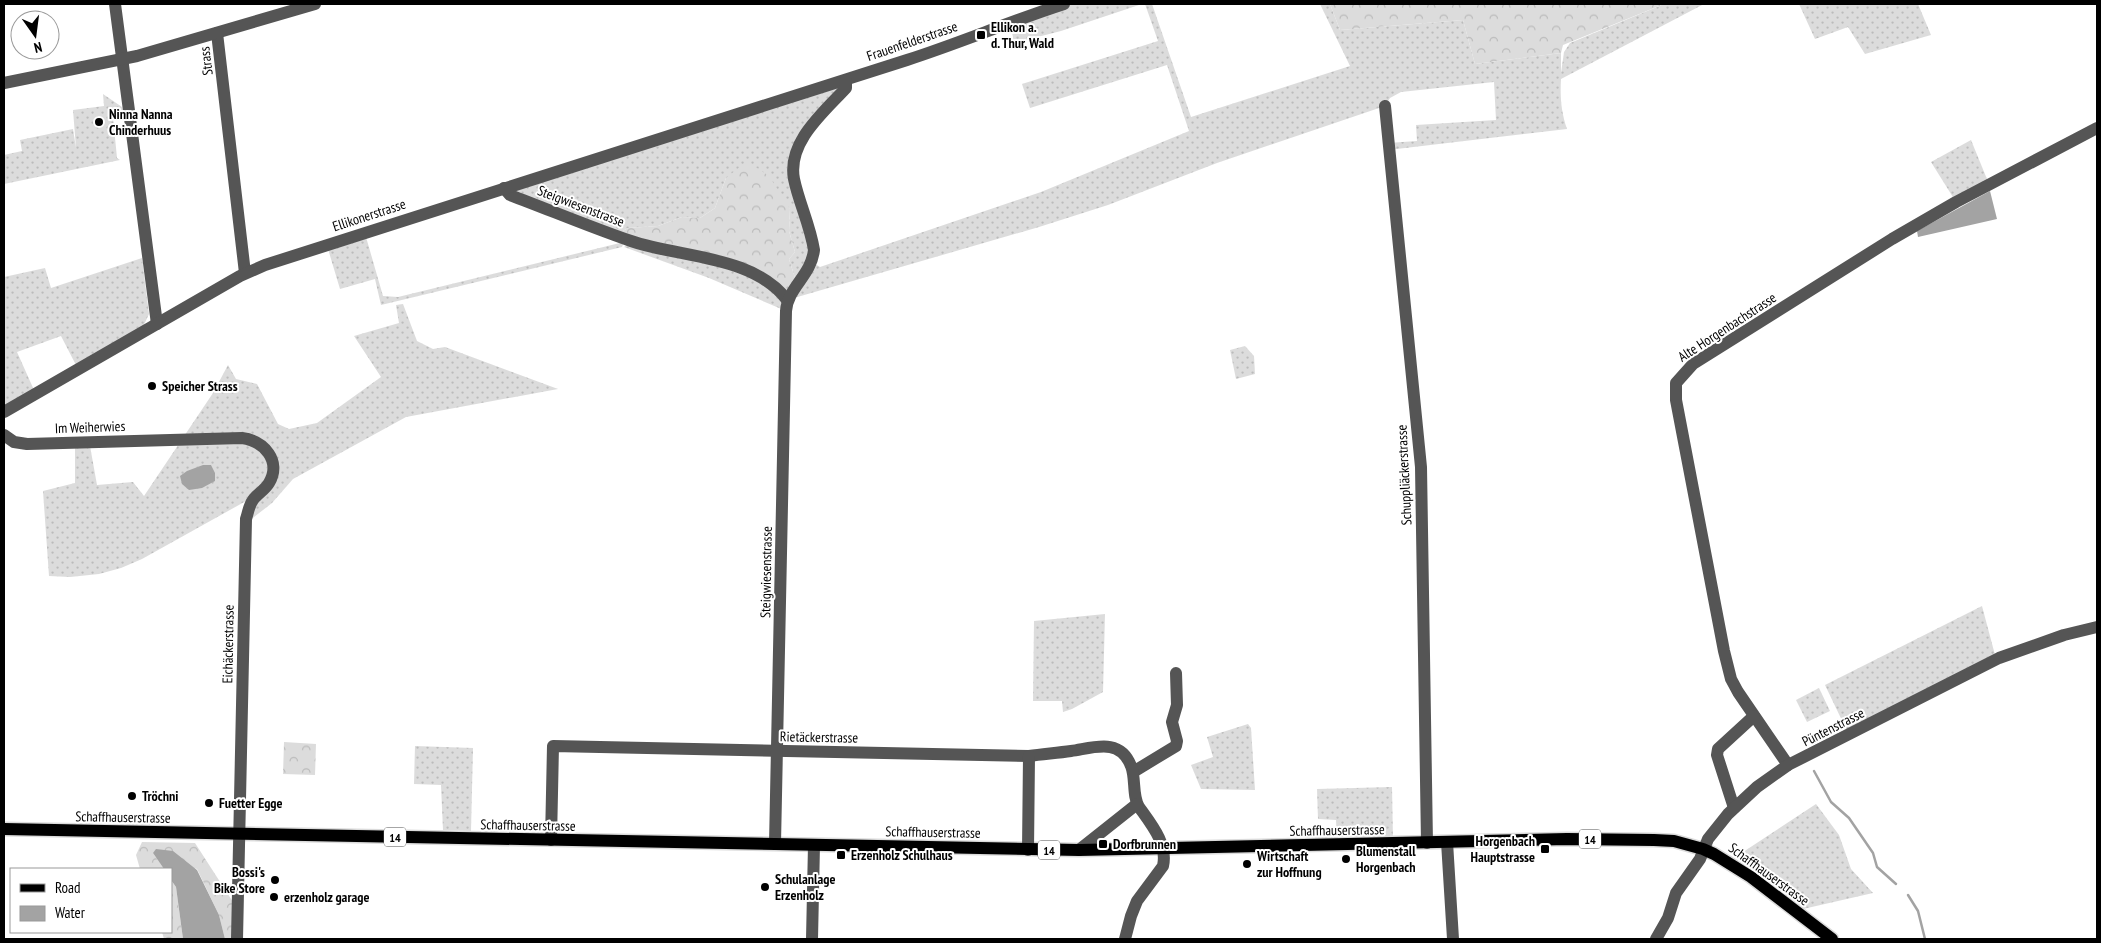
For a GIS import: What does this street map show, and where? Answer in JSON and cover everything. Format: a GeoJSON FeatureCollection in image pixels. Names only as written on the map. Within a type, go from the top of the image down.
{"type":"FeatureCollection","features":[{"type":"Feature","properties":{"kind":"main road","name":"Schaffhauserstrasse"},"geometry":{"type":"LineString","coordinates":[[4,829],[1028,850],[1627,839],[1674,841],[1703,849],[1751,877],[1832,939]]}},
{"type":"Feature","properties":{"kind":"street"},"geometry":{"type":"LineString","coordinates":[[115,4],[157,324]]}},
{"type":"Feature","properties":{"kind":"street"},"geometry":{"type":"LineString","coordinates":[[218,33],[315,4]]}},
{"type":"Feature","properties":{"kind":"street","name":"Frauenfelderstrasse"},"geometry":{"type":"LineString","coordinates":[[769,103],[943,48],[1010,21],[1064,4]]}},
{"type":"Feature","properties":{"kind":"street","name":"Strass"},"geometry":{"type":"LineString","coordinates":[[4,83],[137,56],[218,33],[245,273]]}},
{"type":"Feature","properties":{"kind":"street"},"geometry":{"type":"LineString","coordinates":[[787,300],[807,272],[812,262],[814,250],[794,177],[794,159],[798,145],[846,88],[846,80]]}},
{"type":"Feature","properties":{"kind":"street","name":"Ellikonerstrasse"},"geometry":{"type":"LineString","coordinates":[[4,412],[245,273],[285,258],[769,103]]}},
{"type":"Feature","properties":{"kind":"street","name":"Schuppliäckerstrasse"},"geometry":{"type":"LineString","coordinates":[[1385,106],[1421,467],[1427,843]]}},
{"type":"Feature","properties":{"kind":"street","name":"Alte Horgenbachstrasse"},"geometry":{"type":"LineString","coordinates":[[1788,765],[1731,679],[1676,400],[1676,384],[1693,364],[1892,239],[1995,180],[2097,128]]}},
{"type":"Feature","properties":{"kind":"street","name":"Steigwiesenstrasse"},"geometry":{"type":"LineString","coordinates":[[504,188],[510,195],[632,241],[672,252],[724,262],[760,278],[779,290],[787,300],[775,844]]}},
{"type":"Feature","properties":{"kind":"street","name":"Im Weiherwies"},"geometry":{"type":"LineString","coordinates":[[4,435],[14,442],[27,444],[179,439]]}},
{"type":"Feature","properties":{"kind":"street","name":"Eichäckerstrasse"},"geometry":{"type":"LineString","coordinates":[[179,439],[252,440],[263,446],[273,463],[273,473],[269,484],[252,500],[246,519],[237,939]]}},
{"type":"Feature","properties":{"kind":"street","name":"Püntenstrasse"},"geometry":{"type":"LineString","coordinates":[[1656,939],[1668,918],[1676,893],[1700,859],[1703,849],[1734,808],[1757,787],[1788,765],[1999,658],[2064,635],[2097,628]]}},
{"type":"Feature","properties":{"kind":"street"},"geometry":{"type":"LineString","coordinates":[[1134,772],[1176,746],[1177,741],[1172,722],[1177,705],[1176,673]]}},
{"type":"Feature","properties":{"kind":"street"},"geometry":{"type":"LineString","coordinates":[[1734,808],[1717,755],[1718,749],[1754,716]]}},
{"type":"Feature","properties":{"kind":"street","name":"Rietäckerstrasse"},"geometry":{"type":"LineString","coordinates":[[551,840],[553,746],[1029,756],[1107,745],[1120,752],[1130,762],[1134,772],[1137,804],[1159,837],[1162,849]]}},
{"type":"Feature","properties":{"kind":"street"},"geometry":{"type":"LineString","coordinates":[[1028,850],[1029,756]]}},
{"type":"Feature","properties":{"kind":"street"},"geometry":{"type":"LineString","coordinates":[[1079,850],[1137,804]]}},
{"type":"Feature","properties":{"kind":"street"},"geometry":{"type":"LineString","coordinates":[[1447,842],[1453,939]]}},
{"type":"Feature","properties":{"kind":"street"},"geometry":{"type":"LineString","coordinates":[[812,939],[814,845]]}},
{"type":"Feature","properties":{"kind":"street"},"geometry":{"type":"LineString","coordinates":[[1125,939],[1137,900],[1164,866],[1165,860],[1162,849]]}},
{"type":"Feature","properties":{"kind":"green space"},"geometry":{"type":"Polygon","coordinates":[[[1064,4],[1142,4],[1061,31],[1014,43],[1010,21],[1064,4]]]}},
{"type":"Feature","properties":{"kind":"green space"},"geometry":{"type":"Polygon","coordinates":[[[1145,4],[1152,4],[1191,117],[1350,66],[1320,4],[1330,4],[1340,30],[1463,20],[1475,64],[1561,53],[1561,73],[1564,52],[1570,43],[1664,4],[1704,4],[1561,79],[1561,104],[1567,129],[1388,150],[1388,143],[1417,141],[1416,125],[1496,120],[1494,82],[1401,92],[1390,98],[1385,106],[1217,163],[1108,205],[1039,227],[787,300],[786,311],[709,278],[624,247],[632,241],[795,278],[789,259],[795,252],[789,231],[790,209],[726,178],[715,208],[700,218],[682,217],[658,226],[628,228],[616,235],[504,188],[846,80],[794,159],[812,262],[820,267],[1041,192],[1189,131],[1167,65],[1030,108],[1022,84],[1158,41],[1145,4]]]}},
{"type":"Feature","properties":{"kind":"green space"},"geometry":{"type":"Polygon","coordinates":[[[1330,4],[1664,4],[1563,45],[1561,53],[1475,64],[1463,20],[1340,30],[1330,4]]]}},
{"type":"Feature","properties":{"kind":"green space"},"geometry":{"type":"Polygon","coordinates":[[[1799,4],[1918,4],[1931,35],[1865,54],[1848,27],[1815,39],[1799,4]]]}},
{"type":"Feature","properties":{"kind":"green space"},"geometry":{"type":"Polygon","coordinates":[[[103,94],[122,107],[123,110],[113,117],[117,158],[120,160],[4,184],[4,155],[22,151],[20,140],[73,129],[76,148],[73,110],[104,106],[103,94]]]}},
{"type":"Feature","properties":{"kind":"green space"},"geometry":{"type":"Polygon","coordinates":[[[1971,140],[1989,184],[1956,202],[1931,162],[1971,140]]]}},
{"type":"Feature","properties":{"kind":"green space"},"geometry":{"type":"Polygon","coordinates":[[[741,166],[754,166],[769,176],[790,209],[789,231],[795,252],[789,259],[795,278],[779,290],[761,277],[616,235],[628,228],[658,226],[682,217],[700,218],[715,208],[726,178],[741,166]]]}},
{"type":"Feature","properties":{"kind":"green space"},"geometry":{"type":"Polygon","coordinates":[[[366,237],[383,296],[398,297],[624,242],[622,247],[381,305],[375,279],[340,289],[328,249],[366,237]]]}},
{"type":"Feature","properties":{"kind":"green space"},"geometry":{"type":"Polygon","coordinates":[[[142,258],[149,314],[142,329],[77,367],[61,336],[17,352],[34,390],[4,409],[4,277],[45,268],[51,288],[142,258]]]}},
{"type":"Feature","properties":{"kind":"green space"},"geometry":{"type":"Polygon","coordinates":[[[403,304],[417,341],[433,349],[445,347],[558,389],[406,417],[293,479],[272,503],[249,521],[255,496],[142,559],[121,568],[99,574],[70,577],[49,576],[43,491],[75,483],[75,447],[90,446],[97,485],[133,482],[144,496],[213,393],[228,365],[236,379],[257,384],[278,424],[289,429],[317,423],[381,377],[354,336],[399,323],[396,305],[403,304]]]}},
{"type":"Feature","properties":{"kind":"green space"},"geometry":{"type":"Polygon","coordinates":[[[1245,346],[1254,356],[1255,374],[1236,379],[1230,350],[1245,346]]]}},
{"type":"Feature","properties":{"kind":"green space"},"geometry":{"type":"Polygon","coordinates":[[[1982,606],[1995,655],[1847,731],[1825,685],[1982,606]]]}},
{"type":"Feature","properties":{"kind":"green space"},"geometry":{"type":"Polygon","coordinates":[[[1105,614],[1103,692],[1063,712],[1062,701],[1033,701],[1034,621],[1105,614]]]}},
{"type":"Feature","properties":{"kind":"green space"},"geometry":{"type":"Polygon","coordinates":[[[1819,688],[1830,711],[1807,722],[1796,700],[1819,688]]]}},
{"type":"Feature","properties":{"kind":"green space"},"geometry":{"type":"Polygon","coordinates":[[[1248,724],[1251,728],[1255,790],[1201,789],[1191,765],[1213,757],[1207,737],[1248,724]]]}},
{"type":"Feature","properties":{"kind":"green space"},"geometry":{"type":"Polygon","coordinates":[[[284,742],[316,744],[315,775],[283,774],[284,742]]]}},
{"type":"Feature","properties":{"kind":"green space"},"geometry":{"type":"Polygon","coordinates":[[[415,746],[473,748],[471,831],[443,830],[441,785],[414,784],[415,746]]]}},
{"type":"Feature","properties":{"kind":"green space"},"geometry":{"type":"Polygon","coordinates":[[[1392,787],[1393,840],[1337,841],[1336,820],[1318,819],[1317,789],[1392,787]]]}},
{"type":"Feature","properties":{"kind":"green space"},"geometry":{"type":"Polygon","coordinates":[[[1816,804],[1839,835],[1851,869],[1873,893],[1803,909],[1737,856],[1816,804]]]}},
{"type":"Feature","properties":{"kind":"green space"},"geometry":{"type":"Polygon","coordinates":[[[142,842],[195,843],[233,902],[232,939],[225,939],[219,915],[197,869],[153,853],[163,868],[140,868],[136,855],[142,842]]]}},
{"type":"Feature","properties":{"kind":"green space"},"geometry":{"type":"Polygon","coordinates":[[[172,881],[176,887],[183,939],[164,939],[162,933],[172,933],[172,881]]]}},
{"type":"Feature","properties":{"kind":"water"},"geometry":{"type":"Polygon","coordinates":[[[1990,191],[1997,219],[1918,237],[1917,231],[1990,191]]]}},
{"type":"Feature","properties":{"kind":"water"},"geometry":{"type":"Polygon","coordinates":[[[203,465],[211,465],[215,473],[215,481],[202,488],[189,490],[182,484],[180,476],[203,465]]]}},
{"type":"Feature","properties":{"kind":"water"},"geometry":{"type":"Polygon","coordinates":[[[156,849],[173,851],[197,870],[219,915],[225,939],[183,939],[176,887],[172,881],[172,868],[163,868],[153,853],[156,849]]]}},
{"type":"Feature","properties":{"kind":"waterway"},"geometry":{"type":"LineString","coordinates":[[1814,771],[1831,802],[1849,818],[1873,853],[1877,867],[1896,884]]}},
{"type":"Feature","properties":{"kind":"waterway"},"geometry":{"type":"LineString","coordinates":[[1908,895],[1918,911],[1925,939]]}},
{"type":"Feature","properties":{"kind":"place","name":"Ellikon a. d. Thur, Wald"},"geometry":{"type":"Point","coordinates":[981,35]}},
{"type":"Feature","properties":{"kind":"place","name":"Ninna Nanna Chinderhuus"},"geometry":{"type":"Point","coordinates":[99,122]}},
{"type":"Feature","properties":{"kind":"place","name":"Speicher Strass"},"geometry":{"type":"Point","coordinates":[152,386]}},
{"type":"Feature","properties":{"kind":"place","name":"Tröchni"},"geometry":{"type":"Point","coordinates":[132,796]}},
{"type":"Feature","properties":{"kind":"place","name":"Fuetter Egge"},"geometry":{"type":"Point","coordinates":[209,803]}},
{"type":"Feature","properties":{"kind":"place","name":"Dorfbrunnen"},"geometry":{"type":"Point","coordinates":[1103,844]}},
{"type":"Feature","properties":{"kind":"place","name":"Horgenbach Hauptstrasse"},"geometry":{"type":"Point","coordinates":[1545,849]}},
{"type":"Feature","properties":{"kind":"place","name":"Erzenholz Schulhaus"},"geometry":{"type":"Point","coordinates":[841,855]}},
{"type":"Feature","properties":{"kind":"place","name":"Blumenstall Horgenbach"},"geometry":{"type":"Point","coordinates":[1346,859]}},
{"type":"Feature","properties":{"kind":"place","name":"Wirtschaft zur Hoffnung"},"geometry":{"type":"Point","coordinates":[1247,864]}},
{"type":"Feature","properties":{"kind":"place","name":"Bossi's Bike Store"},"geometry":{"type":"Point","coordinates":[275,880]}},
{"type":"Feature","properties":{"kind":"place","name":"Schulanlage Erzenholz"},"geometry":{"type":"Point","coordinates":[765,887]}},
{"type":"Feature","properties":{"kind":"place","name":"erzenholz garage"},"geometry":{"type":"Point","coordinates":[274,897]}}]}
